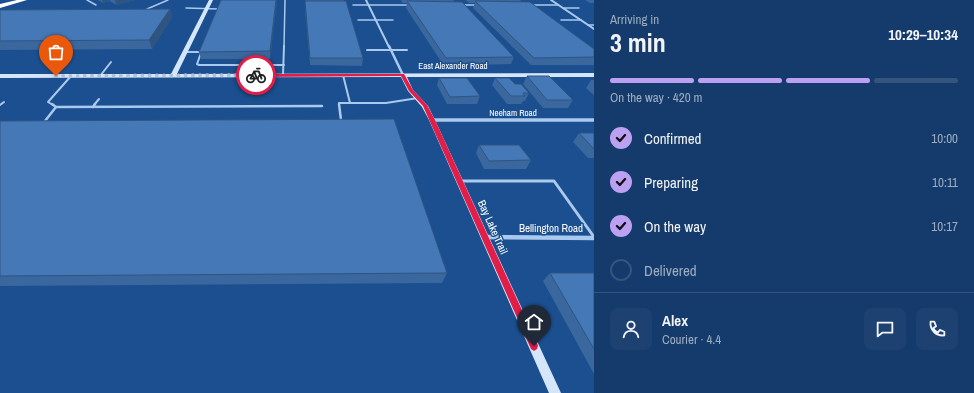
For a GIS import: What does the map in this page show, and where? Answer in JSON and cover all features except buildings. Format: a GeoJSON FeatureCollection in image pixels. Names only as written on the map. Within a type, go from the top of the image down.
{"type":"FeatureCollection","features":[{"type":"Feature","properties":{"kind":"highway"},"geometry":{"type":"LineString","coordinates":[[0,6],[24,0]]}},
{"type":"Feature","properties":{"kind":"street"},"geometry":{"type":"LineString","coordinates":[[173,76],[211,0]]}},
{"type":"Feature","properties":{"kind":"street"},"geometry":{"type":"LineString","coordinates":[[366,0],[403,75]]}},
{"type":"Feature","properties":{"kind":"street"},"geometry":{"type":"LineString","coordinates":[[551,0],[594,29]]}},
{"type":"Feature","properties":{"kind":"street","name":"Bay Lake Trail"},"geometry":{"type":"LineString","coordinates":[[403,75],[410,90],[425,106],[432,120],[555,393]]}},
{"type":"Feature","properties":{"kind":"street","name":"East Alexander Road"},"geometry":{"type":"LineString","coordinates":[[0,76],[594,75]]}},
{"type":"Feature","properties":{"kind":"street"},"geometry":{"type":"LineString","coordinates":[[0,84],[9,76]]}},
{"type":"Feature","properties":{"kind":"street","name":"Neeham Road"},"geometry":{"type":"LineString","coordinates":[[432,120],[594,120]]}},
{"type":"Feature","properties":{"kind":"street","name":"Bellington Road"},"geometry":{"type":"LineString","coordinates":[[485,237],[594,237]]}},
{"type":"Feature","properties":{"kind":"lane"},"geometry":{"type":"LineString","coordinates":[[87,0],[96,5]]}},
{"type":"Feature","properties":{"kind":"lane"},"geometry":{"type":"LineString","coordinates":[[147,9],[168,0]]}},
{"type":"Feature","properties":{"kind":"lane"},"geometry":{"type":"LineString","coordinates":[[283,75],[285,0]]}},
{"type":"Feature","properties":{"kind":"lane"},"geometry":{"type":"LineString","coordinates":[[353,5],[416,5]]}},
{"type":"Feature","properties":{"kind":"lane"},"geometry":{"type":"LineString","coordinates":[[461,5],[484,5]]}},
{"type":"Feature","properties":{"kind":"lane"},"geometry":{"type":"LineString","coordinates":[[531,5],[558,5]]}},
{"type":"Feature","properties":{"kind":"lane"},"geometry":{"type":"LineString","coordinates":[[186,8],[220,9],[217,15]]}},
{"type":"Feature","properties":{"kind":"lane"},"geometry":{"type":"LineString","coordinates":[[563,8],[579,8]]}},
{"type":"Feature","properties":{"kind":"lane"},"geometry":{"type":"LineString","coordinates":[[358,20],[393,20]]}},
{"type":"Feature","properties":{"kind":"lane"},"geometry":{"type":"LineString","coordinates":[[561,20],[581,20]]}},
{"type":"Feature","properties":{"kind":"lane"},"geometry":{"type":"LineString","coordinates":[[588,25],[594,25]]}},
{"type":"Feature","properties":{"kind":"lane"},"geometry":{"type":"LineString","coordinates":[[367,50],[407,50]]}},
{"type":"Feature","properties":{"kind":"lane"},"geometry":{"type":"LineString","coordinates":[[184,52],[202,51],[197,64],[199,65],[284,64]]}},
{"type":"Feature","properties":{"kind":"lane"},"geometry":{"type":"LineString","coordinates":[[100,76],[110,62]]}},
{"type":"Feature","properties":{"kind":"lane"},"geometry":{"type":"LineString","coordinates":[[343,75],[350,103]]}},
{"type":"Feature","properties":{"kind":"lane"},"geometry":{"type":"LineString","coordinates":[[71,76],[48,102],[56,107],[322,106]]}},
{"type":"Feature","properties":{"kind":"lane"},"geometry":{"type":"LineString","coordinates":[[342,120],[339,103],[386,103],[418,98]]}},
{"type":"Feature","properties":{"kind":"lane"},"geometry":{"type":"LineString","coordinates":[[93,107],[99,99]]}},
{"type":"Feature","properties":{"kind":"lane"},"geometry":{"type":"LineString","coordinates":[[0,102],[4,102],[0,105]]}},
{"type":"Feature","properties":{"kind":"lane"},"geometry":{"type":"LineString","coordinates":[[45,121],[56,107]]}},
{"type":"Feature","properties":{"kind":"lane"},"geometry":{"type":"LineString","coordinates":[[460,182],[554,182],[594,237]]}},
{"type":"Feature","properties":{"kind":"way so far"},"geometry":{"type":"LineString","coordinates":[[56,76],[256,75]]}},
{"type":"Feature","properties":{"kind":"route"},"geometry":{"type":"LineString","coordinates":[[256,75],[403,75],[410,90],[425,106],[432,120],[534,346]]}}]}
